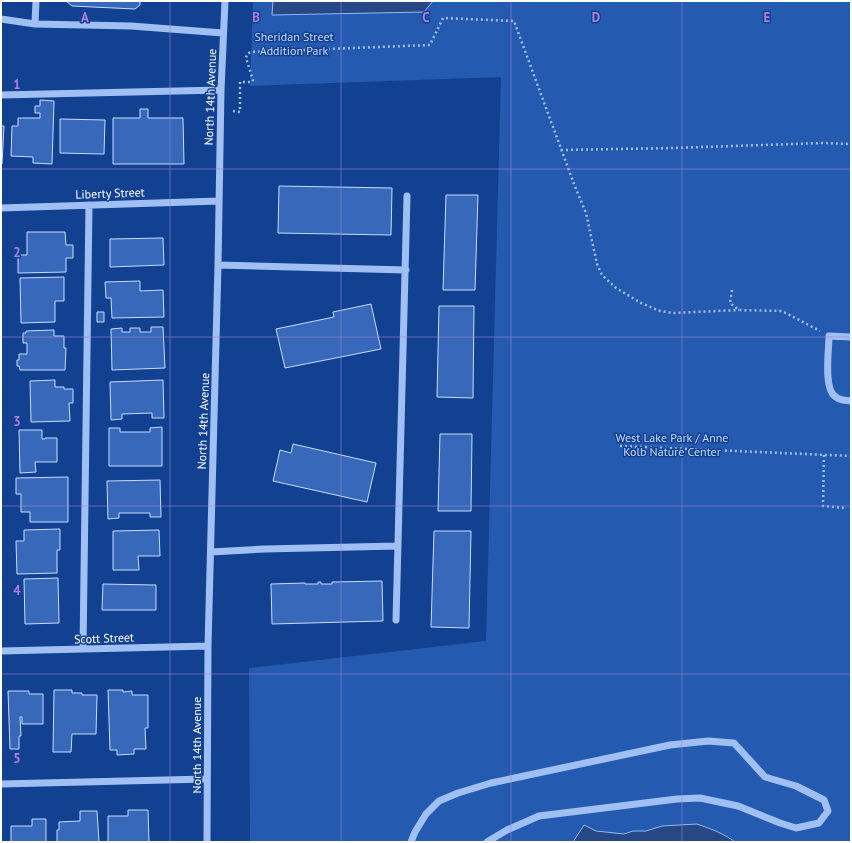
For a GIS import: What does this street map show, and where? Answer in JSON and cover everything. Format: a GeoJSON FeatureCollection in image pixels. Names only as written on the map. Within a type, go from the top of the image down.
{"type":"FeatureCollection","features":[{"type":"Feature","properties":{"kind":"street"},"geometry":{"type":"LineString","coordinates":[[35,24],[36,1]]}},
{"type":"Feature","properties":{"kind":"street","name":"North 14th Avenue"},"geometry":{"type":"LineString","coordinates":[[207,842],[208,646],[221,90],[225,1]]}},
{"type":"Feature","properties":{"kind":"street"},"geometry":{"type":"LineString","coordinates":[[1,19],[35,24],[131,26],[223,33]]}},
{"type":"Feature","properties":{"kind":"street"},"geometry":{"type":"LineString","coordinates":[[1,95],[221,90]]}},
{"type":"Feature","properties":{"kind":"street"},"geometry":{"type":"LineString","coordinates":[[396,620],[407,196]]}},
{"type":"Feature","properties":{"kind":"street","name":"Liberty Street"},"geometry":{"type":"LineString","coordinates":[[1,208],[219,201]]}},
{"type":"Feature","properties":{"kind":"street"},"geometry":{"type":"LineString","coordinates":[[83,649],[90,205]]}},
{"type":"Feature","properties":{"kind":"street"},"geometry":{"type":"LineString","coordinates":[[218,265],[406,270]]}},
{"type":"Feature","properties":{"kind":"street"},"geometry":{"type":"LineString","coordinates":[[851,337],[829,336],[828,385],[834,397],[842,400],[851,400]]}},
{"type":"Feature","properties":{"kind":"street"},"geometry":{"type":"LineString","coordinates":[[211,552],[265,549],[398,546]]}},
{"type":"Feature","properties":{"kind":"street","name":"Scott Street"},"geometry":{"type":"LineString","coordinates":[[1,651],[208,646]]}},
{"type":"Feature","properties":{"kind":"street"},"geometry":{"type":"LineString","coordinates":[[411,842],[426,814],[439,801],[458,793],[491,782],[670,746],[708,741],[734,743],[766,777],[796,786],[824,800],[828,811],[819,823],[796,828],[738,806],[700,798],[677,799],[539,816],[507,830],[487,842]]}},
{"type":"Feature","properties":{"kind":"street"},"geometry":{"type":"LineString","coordinates":[[1,784],[207,779]]}},
{"type":"Feature","properties":{"kind":"path"},"geometry":{"type":"LineString","coordinates":[[221,111],[240,112],[240,82],[252,82],[253,80],[246,58],[247,54],[251,52],[430,46],[443,18],[514,21],[561,150],[586,213],[597,264],[602,275],[611,284],[641,303],[660,311],[673,313],[739,310],[782,311],[829,336]]}},
{"type":"Feature","properties":{"kind":"path"},"geometry":{"type":"LineString","coordinates":[[561,150],[823,143],[851,144]]}},
{"type":"Feature","properties":{"kind":"path"},"geometry":{"type":"LineString","coordinates":[[732,290],[730,303],[739,310]]}},
{"type":"Feature","properties":{"kind":"path"},"geometry":{"type":"LineString","coordinates":[[620,446],[851,456]]}},
{"type":"Feature","properties":{"kind":"path"},"geometry":{"type":"LineString","coordinates":[[824,455],[823,506],[844,508]]}},
{"type":"Feature","properties":{"kind":"green space"},"geometry":{"type":"Polygon","coordinates":[[[253,1],[851,1],[851,842],[250,842],[249,668],[486,641],[501,77],[250,86],[253,1]]]}},
{"type":"Feature","properties":{"kind":"shaded area"},"geometry":{"type":"Polygon","coordinates":[[[273,1],[433,1],[424,12],[272,15],[273,1]]]}},
{"type":"Feature","properties":{"kind":"shaded area"},"geometry":{"type":"Polygon","coordinates":[[[697,824],[721,834],[735,842],[573,842],[584,825],[596,831],[624,834],[633,831],[646,831],[662,826],[697,824]]]}},
{"type":"Feature","properties":{"kind":"building"},"geometry":{"type":"Polygon","coordinates":[[[66,1],[140,1],[140,5],[135,9],[72,6],[66,1]]]}},
{"type":"Feature","properties":{"kind":"building"},"geometry":{"type":"Polygon","coordinates":[[[40,100],[54,101],[52,164],[33,163],[33,157],[11,156],[12,126],[18,126],[18,118],[40,118],[40,113],[35,113],[35,106],[40,106],[40,100]]]}},
{"type":"Feature","properties":{"kind":"building"},"geometry":{"type":"Polygon","coordinates":[[[140,109],[148,109],[148,118],[183,118],[184,164],[113,164],[113,118],[140,118],[140,109]]]}},
{"type":"Feature","properties":{"kind":"building"},"geometry":{"type":"Polygon","coordinates":[[[60,119],[105,120],[104,154],[60,153],[60,119]]]}},
{"type":"Feature","properties":{"kind":"building"},"geometry":{"type":"Polygon","coordinates":[[[1,126],[4,126],[2,164],[1,164],[1,126]]]}},
{"type":"Feature","properties":{"kind":"building"},"geometry":{"type":"Polygon","coordinates":[[[279,186],[392,188],[391,235],[278,233],[279,186]]]}},
{"type":"Feature","properties":{"kind":"building"},"geometry":{"type":"Polygon","coordinates":[[[446,195],[478,195],[475,290],[443,290],[446,195]]]}},
{"type":"Feature","properties":{"kind":"building"},"geometry":{"type":"Polygon","coordinates":[[[27,232],[65,232],[66,245],[73,245],[73,258],[66,258],[66,272],[18,273],[18,255],[27,255],[27,232]]]}},
{"type":"Feature","properties":{"kind":"building"},"geometry":{"type":"Polygon","coordinates":[[[163,238],[164,265],[110,267],[110,239],[163,238]]]}},
{"type":"Feature","properties":{"kind":"building"},"geometry":{"type":"Polygon","coordinates":[[[64,277],[64,301],[55,301],[55,322],[21,323],[20,278],[64,277]]]}},
{"type":"Feature","properties":{"kind":"building"},"geometry":{"type":"Polygon","coordinates":[[[140,281],[140,291],[163,290],[164,317],[112,318],[111,298],[106,298],[105,282],[140,281]]]}},
{"type":"Feature","properties":{"kind":"building"},"geometry":{"type":"Polygon","coordinates":[[[371,304],[381,349],[285,368],[276,329],[334,317],[333,312],[371,304]]]}},
{"type":"Feature","properties":{"kind":"building"},"geometry":{"type":"Polygon","coordinates":[[[439,306],[474,306],[473,398],[437,397],[439,306]]]}},
{"type":"Feature","properties":{"kind":"building"},"geometry":{"type":"Polygon","coordinates":[[[97,312],[104,312],[104,322],[97,322],[97,312]]]}},
{"type":"Feature","properties":{"kind":"building"},"geometry":{"type":"Polygon","coordinates":[[[151,327],[163,327],[165,368],[112,370],[111,329],[122,328],[122,332],[130,332],[130,328],[140,328],[140,332],[151,332],[151,327]]]}},
{"type":"Feature","properties":{"kind":"building"},"geometry":{"type":"Polygon","coordinates":[[[54,330],[54,336],[64,336],[64,348],[66,348],[65,370],[20,370],[19,366],[17,366],[19,354],[27,354],[27,343],[23,343],[23,333],[26,333],[26,331],[54,330]]]}},
{"type":"Feature","properties":{"kind":"building"},"geometry":{"type":"Polygon","coordinates":[[[55,380],[55,387],[73,389],[73,403],[69,403],[70,421],[31,422],[30,381],[55,380]]]}},
{"type":"Feature","properties":{"kind":"building"},"geometry":{"type":"Polygon","coordinates":[[[163,380],[164,418],[152,418],[152,413],[122,414],[122,419],[111,420],[110,382],[163,380]]]}},
{"type":"Feature","properties":{"kind":"building"},"geometry":{"type":"Polygon","coordinates":[[[162,427],[162,466],[109,466],[109,428],[120,428],[120,432],[150,432],[150,428],[162,427]]]}},
{"type":"Feature","properties":{"kind":"building"},"geometry":{"type":"Polygon","coordinates":[[[19,430],[42,430],[42,439],[57,438],[57,462],[35,462],[36,472],[20,473],[19,430]]]}},
{"type":"Feature","properties":{"kind":"building"},"geometry":{"type":"Polygon","coordinates":[[[440,434],[472,434],[471,511],[438,511],[440,434]]]}},
{"type":"Feature","properties":{"kind":"building"},"geometry":{"type":"Polygon","coordinates":[[[293,444],[376,463],[367,502],[273,481],[280,450],[291,453],[293,444]]]}},
{"type":"Feature","properties":{"kind":"building"},"geometry":{"type":"Polygon","coordinates":[[[68,477],[68,522],[30,522],[30,512],[21,512],[21,494],[16,494],[16,478],[68,477]]]}},
{"type":"Feature","properties":{"kind":"building"},"geometry":{"type":"Polygon","coordinates":[[[160,480],[161,517],[150,517],[150,513],[119,513],[119,518],[108,519],[107,481],[160,480]]]}},
{"type":"Feature","properties":{"kind":"building"},"geometry":{"type":"Polygon","coordinates":[[[60,529],[60,550],[57,550],[57,573],[17,574],[16,541],[24,541],[24,530],[60,529]]]}},
{"type":"Feature","properties":{"kind":"building"},"geometry":{"type":"Polygon","coordinates":[[[159,530],[160,556],[138,556],[139,570],[113,570],[113,531],[159,530]]]}},
{"type":"Feature","properties":{"kind":"building"},"geometry":{"type":"Polygon","coordinates":[[[434,531],[471,531],[469,628],[431,627],[434,531]]]}},
{"type":"Feature","properties":{"kind":"building"},"geometry":{"type":"Polygon","coordinates":[[[58,578],[59,623],[25,624],[24,579],[58,578]]]}},
{"type":"Feature","properties":{"kind":"building"},"geometry":{"type":"Polygon","coordinates":[[[382,581],[383,621],[272,624],[271,584],[318,584],[318,582],[321,582],[321,584],[332,584],[332,582],[382,581]]]}},
{"type":"Feature","properties":{"kind":"building"},"geometry":{"type":"Polygon","coordinates":[[[103,584],[156,585],[156,610],[102,610],[103,584]]]}},
{"type":"Feature","properties":{"kind":"building"},"geometry":{"type":"Polygon","coordinates":[[[54,690],[72,690],[72,693],[82,693],[82,695],[97,695],[96,734],[72,734],[71,752],[53,752],[54,690]]]}},
{"type":"Feature","properties":{"kind":"building"},"geometry":{"type":"Polygon","coordinates":[[[108,690],[123,690],[123,692],[132,691],[132,695],[148,695],[148,728],[145,728],[146,749],[134,749],[134,754],[117,755],[117,750],[110,750],[108,690]]]}},
{"type":"Feature","properties":{"kind":"building"},"geometry":{"type":"Polygon","coordinates":[[[8,691],[29,691],[29,694],[43,694],[43,724],[22,724],[22,717],[20,717],[21,736],[19,736],[19,749],[10,749],[8,691]]]}},
{"type":"Feature","properties":{"kind":"building"},"geometry":{"type":"Polygon","coordinates":[[[128,810],[148,810],[149,842],[108,842],[108,816],[128,816],[128,810]]]}},
{"type":"Feature","properties":{"kind":"building"},"geometry":{"type":"Polygon","coordinates":[[[80,811],[97,811],[99,842],[57,842],[59,822],[80,821],[80,811]]]}},
{"type":"Feature","properties":{"kind":"building"},"geometry":{"type":"Polygon","coordinates":[[[32,819],[46,819],[46,842],[11,842],[11,826],[32,826],[32,819]]]}},
{"type":"Feature","properties":{"kind":"park label","name":"Sheridan Street Addition Park"},"geometry":{"type":"Point","coordinates":[294,43]}},
{"type":"Feature","properties":{"kind":"park label","name":"West Lake Park / Anne Kolb Nature Center"},"geometry":{"type":"Point","coordinates":[672,444]}}]}
